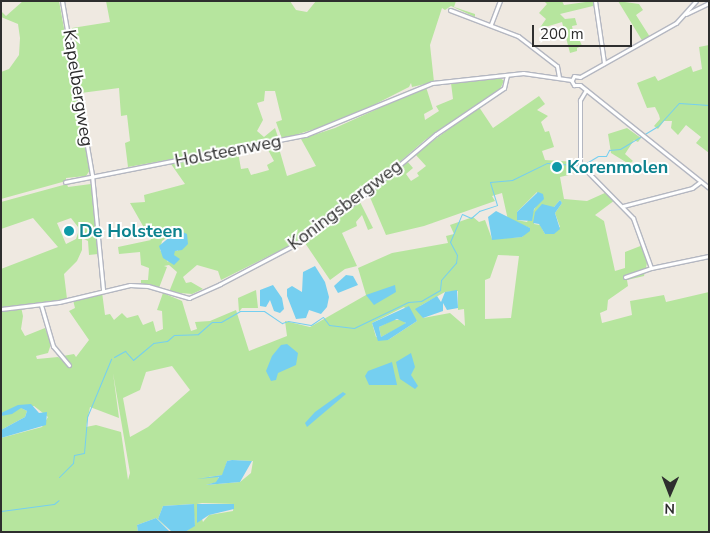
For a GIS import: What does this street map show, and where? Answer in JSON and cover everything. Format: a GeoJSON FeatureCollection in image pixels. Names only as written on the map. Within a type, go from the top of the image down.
{"type":"FeatureCollection","features":[{"type":"Feature","properties":{"kind":"street","name":"Kapelbergweg"},"geometry":{"type":"LineString","coordinates":[[62,1],[92,175]]}},
{"type":"Feature","properties":{"kind":"street"},"geometry":{"type":"LineString","coordinates":[[492,24],[500,1]]}},
{"type":"Feature","properties":{"kind":"street"},"geometry":{"type":"LineString","coordinates":[[595,1],[604,63]]}},
{"type":"Feature","properties":{"kind":"street"},"geometry":{"type":"LineString","coordinates":[[686,14],[696,1]]}},
{"type":"Feature","properties":{"kind":"street"},"geometry":{"type":"LineString","coordinates":[[709,3],[686,14],[628,53],[604,63],[580,77],[574,76],[572,80],[574,85],[580,85],[709,188]]}},
{"type":"Feature","properties":{"kind":"street"},"geometry":{"type":"LineString","coordinates":[[450,10],[492,24],[531,45],[557,66],[559,77]]}},
{"type":"Feature","properties":{"kind":"street","name":"Holsteenweg"},"geometry":{"type":"LineString","coordinates":[[65,182],[92,175],[270,144],[344,122],[413,88],[507,75],[559,77],[572,80]]}},
{"type":"Feature","properties":{"kind":"street","name":"Koningsbergweg"},"geometry":{"type":"LineString","coordinates":[[103,290],[138,284],[189,298],[268,260],[308,236],[436,134],[504,88],[507,75]]}},
{"type":"Feature","properties":{"kind":"street"},"geometry":{"type":"LineString","coordinates":[[580,77],[580,85]]}},
{"type":"Feature","properties":{"kind":"street"},"geometry":{"type":"LineString","coordinates":[[586,90],[580,100],[580,164],[637,222],[651,268]]}},
{"type":"Feature","properties":{"kind":"street"},"geometry":{"type":"LineString","coordinates":[[1,309],[41,306],[103,290],[92,175]]}},
{"type":"Feature","properties":{"kind":"street"},"geometry":{"type":"LineString","coordinates":[[623,206],[692,188],[700,182]]}},
{"type":"Feature","properties":{"kind":"street"},"geometry":{"type":"LineString","coordinates":[[625,277],[651,268],[709,256]]}},
{"type":"Feature","properties":{"kind":"street"},"geometry":{"type":"LineString","coordinates":[[41,306],[53,346],[69,365]]}},
{"type":"Feature","properties":{"kind":"green space"},"geometry":{"type":"Polygon","coordinates":[[[23,1],[59,1],[90,170],[86,176],[66,178],[66,181],[1,199],[1,72],[9,69],[19,55],[20,38],[18,24],[1,17],[1,11],[6,16],[23,1]]]}},
{"type":"Feature","properties":{"kind":"green space"},"geometry":{"type":"Polygon","coordinates":[[[106,1],[290,1],[296,10],[307,12],[316,1],[456,1],[454,7],[475,14],[475,17],[451,6],[445,10],[442,8],[430,45],[434,82],[412,87],[411,83],[409,87],[344,120],[282,139],[276,122],[282,120],[275,91],[265,91],[264,101],[257,103],[263,120],[257,131],[264,137],[275,128],[279,140],[128,167],[125,143],[130,141],[127,115],[121,116],[119,88],[81,93],[72,28],[110,22],[106,1]]]}},
{"type":"Feature","properties":{"kind":"green space"},"geometry":{"type":"Polygon","coordinates":[[[544,1],[562,1],[564,5],[593,1],[593,6],[560,14],[565,19],[575,18],[577,25],[572,26],[573,31],[576,31],[582,46],[577,48],[577,51],[570,53],[562,22],[539,29],[546,19],[539,13],[547,4],[544,1]]]}},
{"type":"Feature","properties":{"kind":"green space"},"geometry":{"type":"Polygon","coordinates":[[[618,1],[639,4],[643,10],[636,15],[650,37],[643,42],[618,1]]]}},
{"type":"Feature","properties":{"kind":"green space"},"geometry":{"type":"Polygon","coordinates":[[[709,45],[709,153],[696,143],[701,137],[686,125],[678,135],[671,128],[672,121],[664,121],[658,129],[654,126],[660,119],[659,115],[655,107],[647,108],[637,83],[655,76],[658,81],[691,66],[693,72],[702,69],[699,47],[709,45]]]}},
{"type":"Feature","properties":{"kind":"green space"},"geometry":{"type":"Polygon","coordinates":[[[499,77],[504,81],[500,89],[425,140],[366,191],[299,241],[221,280],[218,271],[197,265],[183,277],[186,283],[191,282],[203,289],[192,294],[169,292],[177,272],[169,265],[164,266],[167,267],[159,288],[141,283],[141,280],[148,280],[149,268],[141,265],[140,252],[119,254],[118,247],[151,240],[130,203],[145,202],[144,195],[185,184],[171,164],[238,152],[241,169],[248,168],[251,175],[269,170],[267,165],[274,161],[267,148],[278,145],[287,176],[316,166],[301,139],[335,128],[426,87],[433,109],[424,114],[425,120],[439,111],[436,106],[453,99],[451,83],[499,77]],[[178,230],[162,241],[160,250],[168,262],[175,250],[178,251],[178,230]]]}},
{"type":"Feature","properties":{"kind":"green space"},"geometry":{"type":"Polygon","coordinates":[[[539,96],[545,104],[537,110],[548,116],[541,122],[545,132],[549,131],[554,147],[542,151],[545,160],[576,162],[573,174],[560,177],[564,199],[587,201],[607,192],[615,200],[595,215],[604,221],[615,271],[625,268],[625,252],[643,245],[647,263],[644,276],[627,280],[628,286],[608,300],[607,310],[600,313],[602,323],[632,315],[630,301],[664,295],[666,302],[709,292],[709,532],[185,532],[195,525],[193,504],[163,506],[158,519],[172,532],[156,518],[137,525],[138,532],[1,532],[1,438],[42,427],[48,417],[34,406],[1,413],[1,269],[58,247],[33,218],[1,229],[1,202],[67,184],[68,187],[91,184],[98,254],[89,255],[88,241],[82,238],[82,250],[77,261],[64,274],[67,299],[21,307],[23,316],[21,329],[25,336],[45,328],[51,344],[48,353],[36,356],[37,359],[58,357],[68,364],[63,356],[74,354],[76,357],[89,340],[69,311],[75,308],[73,300],[102,292],[105,315],[110,314],[114,320],[122,313],[127,318],[138,315],[143,325],[153,321],[156,332],[163,329],[162,311],[157,310],[163,293],[182,301],[191,331],[197,329],[195,322],[210,321],[236,310],[249,351],[287,336],[285,321],[310,327],[366,295],[358,268],[392,253],[448,243],[446,236],[454,234],[450,225],[473,217],[479,222],[485,220],[492,239],[522,237],[530,228],[508,220],[502,193],[492,196],[495,201],[424,226],[386,235],[369,195],[407,161],[413,168],[406,174],[411,181],[419,176],[417,173],[426,166],[415,154],[479,107],[493,128],[539,96]],[[537,192],[517,212],[517,220],[527,222],[538,203],[537,192]],[[560,200],[554,207],[536,215],[534,224],[540,225],[545,234],[560,227],[555,213],[562,203],[560,200]],[[71,218],[57,223],[66,244],[76,239],[78,233],[78,227],[71,218]],[[498,255],[490,278],[485,280],[485,319],[511,318],[519,256],[498,255]],[[458,291],[445,292],[420,306],[423,318],[450,313],[465,326],[464,309],[458,310],[458,291]],[[404,307],[372,323],[376,337],[388,340],[417,321],[404,307]],[[172,366],[146,372],[140,390],[123,398],[130,437],[148,427],[190,390],[172,366]],[[113,373],[119,418],[90,407],[86,427],[96,425],[121,432],[128,480],[130,473],[113,373]],[[227,461],[223,475],[201,478],[219,476],[217,482],[206,485],[240,482],[251,473],[253,461],[227,461]],[[197,504],[203,522],[209,515],[233,511],[234,504],[197,504]]]}},
{"type":"Feature","properties":{"kind":"green space"},"geometry":{"type":"Polygon","coordinates":[[[627,128],[641,138],[638,142],[634,140],[625,154],[633,161],[629,164],[611,153],[608,134],[627,128]]]}},
{"type":"Feature","properties":{"kind":"green space"},"geometry":{"type":"Polygon","coordinates":[[[360,202],[373,228],[368,230],[362,215],[356,222],[357,226],[342,233],[357,266],[345,269],[330,280],[305,243],[360,202]]]}},
{"type":"Feature","properties":{"kind":"green space"},"geometry":{"type":"Polygon","coordinates":[[[256,290],[258,308],[242,308],[239,312],[238,298],[256,290]]]}},
{"type":"Feature","properties":{"kind":"green space"},"geometry":{"type":"Polygon","coordinates":[[[393,320],[403,320],[406,324],[381,337],[379,327],[393,320]]]}},
{"type":"Feature","properties":{"kind":"green space"},"geometry":{"type":"Polygon","coordinates":[[[21,408],[27,411],[25,417],[1,430],[1,416],[21,408]]]}},
{"type":"Feature","properties":{"kind":"water"},"geometry":{"type":"Polygon","coordinates":[[[538,192],[543,194],[544,199],[534,209],[532,221],[517,220],[517,212],[538,192]]]}},
{"type":"Feature","properties":{"kind":"water"},"geometry":{"type":"Polygon","coordinates":[[[560,200],[562,203],[555,213],[560,229],[554,234],[545,234],[539,224],[533,223],[535,212],[542,204],[554,207],[560,200]]]}},
{"type":"Feature","properties":{"kind":"water"},"geometry":{"type":"Polygon","coordinates":[[[496,211],[530,228],[530,231],[522,237],[492,240],[488,217],[496,211]]]}},
{"type":"Feature","properties":{"kind":"water"},"geometry":{"type":"Polygon","coordinates":[[[178,230],[187,234],[188,244],[182,250],[175,251],[174,255],[180,259],[174,265],[163,258],[159,246],[178,230]]]}},
{"type":"Feature","properties":{"kind":"water"},"geometry":{"type":"Polygon","coordinates":[[[315,266],[325,282],[329,297],[327,307],[321,314],[309,310],[306,318],[296,319],[287,296],[287,289],[292,286],[302,292],[303,272],[315,266]]]}},
{"type":"Feature","properties":{"kind":"water"},"geometry":{"type":"Polygon","coordinates":[[[346,275],[353,276],[358,285],[338,293],[334,286],[346,275]]]}},
{"type":"Feature","properties":{"kind":"water"},"geometry":{"type":"Polygon","coordinates":[[[273,285],[282,298],[284,309],[280,313],[274,311],[270,300],[266,307],[260,306],[260,290],[273,285]]]}},
{"type":"Feature","properties":{"kind":"water"},"geometry":{"type":"Polygon","coordinates":[[[395,285],[396,292],[374,305],[366,295],[395,285]]]}},
{"type":"Feature","properties":{"kind":"water"},"geometry":{"type":"Polygon","coordinates":[[[457,290],[458,308],[447,310],[443,303],[443,311],[423,318],[415,309],[437,296],[441,302],[445,292],[457,290]]]}},
{"type":"Feature","properties":{"kind":"water"},"geometry":{"type":"Polygon","coordinates":[[[409,306],[417,321],[388,340],[378,341],[372,323],[409,306]],[[397,319],[379,327],[381,337],[406,323],[397,319]]]}},
{"type":"Feature","properties":{"kind":"water"},"geometry":{"type":"Polygon","coordinates":[[[287,344],[298,353],[296,365],[278,373],[276,380],[271,381],[266,371],[272,356],[281,345],[287,344]]]}},
{"type":"Feature","properties":{"kind":"water"},"geometry":{"type":"Polygon","coordinates":[[[411,353],[415,367],[411,375],[418,386],[415,389],[400,379],[396,362],[411,353]]]}},
{"type":"Feature","properties":{"kind":"water"},"geometry":{"type":"Polygon","coordinates":[[[392,362],[397,385],[369,385],[365,376],[368,371],[392,362]]]}},
{"type":"Feature","properties":{"kind":"water"},"geometry":{"type":"Polygon","coordinates":[[[343,392],[346,394],[307,427],[305,423],[315,412],[343,392]]]}},
{"type":"Feature","properties":{"kind":"water"},"geometry":{"type":"Polygon","coordinates":[[[31,404],[39,413],[47,412],[46,425],[1,438],[1,430],[25,417],[27,411],[21,408],[12,414],[1,416],[1,413],[18,405],[31,404]]]}},
{"type":"Feature","properties":{"kind":"water"},"geometry":{"type":"Polygon","coordinates":[[[227,461],[252,461],[240,482],[206,485],[216,482],[219,477],[197,479],[222,475],[227,461]]]}},
{"type":"Feature","properties":{"kind":"water"},"geometry":{"type":"Polygon","coordinates":[[[194,504],[195,526],[185,532],[172,532],[158,519],[163,506],[194,504]]]}},
{"type":"Feature","properties":{"kind":"water"},"geometry":{"type":"Polygon","coordinates":[[[197,504],[234,504],[234,509],[209,515],[197,523],[197,504]]]}},
{"type":"Feature","properties":{"kind":"water"},"geometry":{"type":"Polygon","coordinates":[[[156,518],[170,532],[138,532],[137,525],[156,518]]]}},
{"type":"Feature","properties":{"kind":"waterway"},"geometry":{"type":"LineString","coordinates":[[643,135],[658,126],[679,103],[709,105]]}},
{"type":"Feature","properties":{"kind":"waterway"},"geometry":{"type":"LineString","coordinates":[[583,165],[598,156],[606,156],[609,150],[620,149],[642,136]]}},
{"type":"Feature","properties":{"kind":"waterway"},"geometry":{"type":"LineString","coordinates":[[114,357],[125,351],[133,360],[153,343],[167,341],[174,335],[198,334],[212,322],[221,322],[240,311],[264,311],[282,323],[288,321],[311,325],[323,317],[329,325],[354,328],[408,302],[421,301],[440,290],[441,280],[456,263],[457,255],[450,242],[462,214],[471,218],[479,211],[497,205],[490,182],[512,180],[547,163],[578,165]]}},
{"type":"Feature","properties":{"kind":"waterway"},"geometry":{"type":"LineString","coordinates":[[59,477],[73,463],[74,455],[84,453],[87,417],[111,359]]}},
{"type":"Feature","properties":{"kind":"waterway"},"geometry":{"type":"LineString","coordinates":[[1,511],[54,504],[59,500]]}},
{"type":"Feature","properties":{"kind":"place","name":"Korenmolen"},"geometry":{"type":"Point","coordinates":[557,167]}},
{"type":"Feature","properties":{"kind":"place","name":"De Holsteen"},"geometry":{"type":"Point","coordinates":[69,231]}}]}
